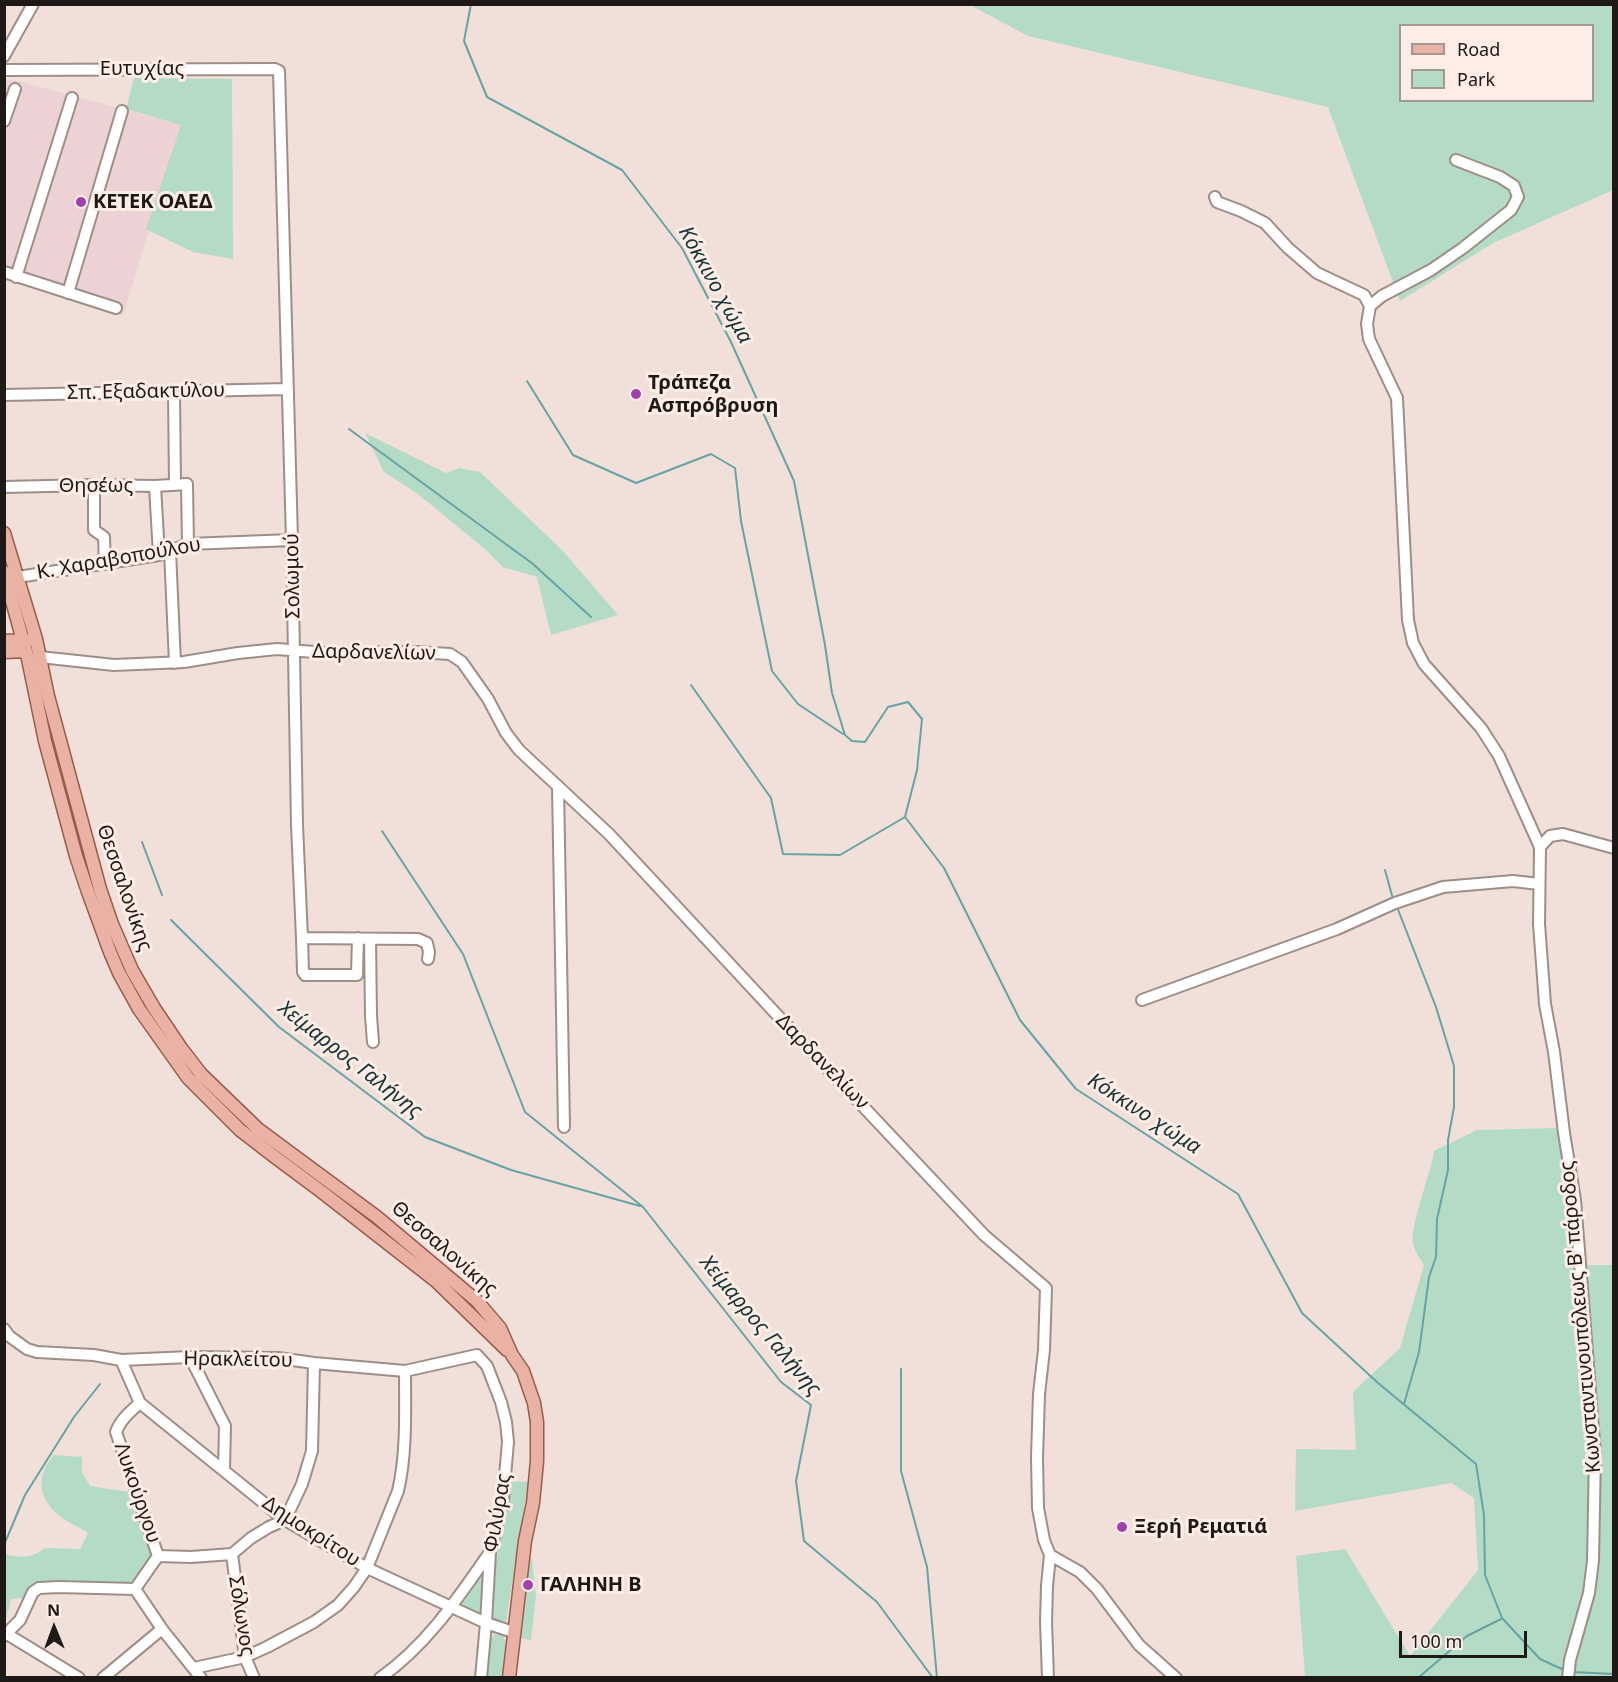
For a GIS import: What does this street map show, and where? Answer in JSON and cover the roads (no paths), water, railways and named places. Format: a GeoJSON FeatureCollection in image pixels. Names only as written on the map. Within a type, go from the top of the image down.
{"type":"FeatureCollection","features":[{"type":"Feature","properties":{"kind":"main road","name":"Θεσσαλονίκης"},"geometry":{"type":"LineString","coordinates":[[4,533],[36,639],[29,652]]}},
{"type":"Feature","properties":{"kind":"main road","name":"Θεσσαλονίκης"},"geometry":{"type":"LineString","coordinates":[[4,572],[29,652],[45,741],[88,892],[119,973],[139,1009],[188,1078],[240,1130],[436,1281],[512,1355],[523,1371],[534,1403],[537,1422],[536,1481],[525,1541],[509,1677]]}},
{"type":"Feature","properties":{"kind":"main road"},"geometry":{"type":"LineString","coordinates":[[29,652],[36,639]]}},
{"type":"Feature","properties":{"kind":"main road"},"geometry":{"type":"LineString","coordinates":[[4,641],[29,652]]}},
{"type":"Feature","properties":{"kind":"main road"},"geometry":{"type":"LineString","coordinates":[[4,652],[29,652]]}},
{"type":"Feature","properties":{"kind":"street"},"geometry":{"type":"LineString","coordinates":[[4,56],[33,4]]}},
{"type":"Feature","properties":{"kind":"street","name":"Ευτυχίας"},"geometry":{"type":"LineString","coordinates":[[4,70],[275,69],[279,71]]}},
{"type":"Feature","properties":{"kind":"street","name":"Σολωμού"},"geometry":{"type":"LineString","coordinates":[[279,71],[292,540],[296,805],[303,974],[357,975],[364,939]]}},
{"type":"Feature","properties":{"kind":"street"},"geometry":{"type":"LineString","coordinates":[[4,121],[15,89]]}},
{"type":"Feature","properties":{"kind":"street"},"geometry":{"type":"LineString","coordinates":[[16,277],[72,98]]}},
{"type":"Feature","properties":{"kind":"street"},"geometry":{"type":"LineString","coordinates":[[68,293],[122,111]]}},
{"type":"Feature","properties":{"kind":"street"},"geometry":{"type":"LineString","coordinates":[[1370,306],[1382,296],[1431,270],[1499,222],[1511,210],[1518,197],[1514,186],[1500,177],[1456,160]]}},
{"type":"Feature","properties":{"kind":"street"},"geometry":{"type":"LineString","coordinates":[[1215,197],[1217,202],[1265,223],[1288,248],[1317,273],[1364,295],[1370,306],[1367,324],[1369,339],[1397,398],[1408,620],[1413,643],[1424,664],[1481,728],[1499,756],[1540,847],[1550,836],[1563,834],[1614,849]]}},
{"type":"Feature","properties":{"kind":"street"},"geometry":{"type":"LineString","coordinates":[[4,272],[116,308]]}},
{"type":"Feature","properties":{"kind":"street","name":"Σπ. Εξαδακτύλου"},"geometry":{"type":"LineString","coordinates":[[4,395],[288,389]]}},
{"type":"Feature","properties":{"kind":"street"},"geometry":{"type":"LineString","coordinates":[[174,392],[175,484]]}},
{"type":"Feature","properties":{"kind":"street"},"geometry":{"type":"LineString","coordinates":[[92,484],[94,530],[104,537],[105,564]]}},
{"type":"Feature","properties":{"kind":"street","name":"Θησέως"},"geometry":{"type":"LineString","coordinates":[[4,487],[187,484],[188,544]]}},
{"type":"Feature","properties":{"kind":"street"},"geometry":{"type":"LineString","coordinates":[[155,486],[165,553],[175,663]]}},
{"type":"Feature","properties":{"kind":"street","name":"Κ. Χαραβοπούλου"},"geometry":{"type":"LineString","coordinates":[[18,577],[165,553],[188,544],[292,540]]}},
{"type":"Feature","properties":{"kind":"street","name":"Δαρδανελίων"},"geometry":{"type":"LineString","coordinates":[[29,652],[104,664],[175,663],[277,649],[332,653],[450,654],[462,662],[519,750],[609,834],[984,1235],[1046,1288],[1044,1350],[1039,1394],[1038,1508],[1044,1540],[1050,1555],[1046,1622],[1048,1677]]}},
{"type":"Feature","properties":{"kind":"street"},"geometry":{"type":"LineString","coordinates":[[558,786],[564,1127]]}},
{"type":"Feature","properties":{"kind":"street","name":"Κωνσταντινουπόλεως Β' πάροδος"},"geometry":{"type":"LineString","coordinates":[[1540,847],[1539,924],[1545,1004],[1575,1200],[1595,1454],[1593,1561],[1589,1593],[1570,1660],[1568,1677]]}},
{"type":"Feature","properties":{"kind":"street"},"geometry":{"type":"LineString","coordinates":[[1142,1000],[1337,929],[1395,903],[1443,887],[1513,882],[1539,884]]}},
{"type":"Feature","properties":{"kind":"street"},"geometry":{"type":"LineString","coordinates":[[302,938],[418,939],[427,943],[428,959]]}},
{"type":"Feature","properties":{"kind":"street"},"geometry":{"type":"LineString","coordinates":[[364,939],[373,1042]]}},
{"type":"Feature","properties":{"kind":"street","name":"Ηρακλείτου"},"geometry":{"type":"LineString","coordinates":[[4,1329],[9,1336],[27,1349],[36,1352],[122,1360],[278,1358],[405,1371],[477,1355]]}},
{"type":"Feature","properties":{"kind":"street","name":"Φιλύρας"},"geometry":{"type":"LineString","coordinates":[[477,1355],[487,1366],[501,1402],[508,1442],[503,1499],[490,1552],[481,1677]]}},
{"type":"Feature","properties":{"kind":"street"},"geometry":{"type":"LineString","coordinates":[[190,1358],[225,1426],[224,1470]]}},
{"type":"Feature","properties":{"kind":"street","name":"Δημοκρίτου"},"geometry":{"type":"LineString","coordinates":[[122,1360],[140,1403],[285,1520],[367,1568],[451,1608],[513,1632]]}},
{"type":"Feature","properties":{"kind":"street"},"geometry":{"type":"LineString","coordinates":[[135,1589],[158,1556],[191,1557],[232,1554],[251,1538],[285,1520],[302,1484],[312,1451],[314,1363]]}},
{"type":"Feature","properties":{"kind":"street"},"geometry":{"type":"LineString","coordinates":[[135,1589],[162,1629],[197,1673],[267,1647],[314,1622],[338,1605],[367,1568],[394,1505],[401,1479],[405,1371]]}},
{"type":"Feature","properties":{"kind":"street","name":"Λυκούργου"},"geometry":{"type":"LineString","coordinates":[[140,1403],[130,1412],[116,1432],[158,1556]]}},
{"type":"Feature","properties":{"kind":"street"},"geometry":{"type":"LineString","coordinates":[[380,1677],[430,1633],[451,1608],[490,1552]]}},
{"type":"Feature","properties":{"kind":"street","name":"Σόλωνος"},"geometry":{"type":"LineString","coordinates":[[232,1554],[245,1657],[254,1677]]}},
{"type":"Feature","properties":{"kind":"street"},"geometry":{"type":"LineString","coordinates":[[1050,1555],[1080,1572],[1097,1589],[1139,1645],[1176,1677]]}},
{"type":"Feature","properties":{"kind":"street"},"geometry":{"type":"LineString","coordinates":[[79,1677],[6,1635],[20,1620],[33,1592],[39,1588],[58,1587],[135,1589]]}},
{"type":"Feature","properties":{"kind":"street"},"geometry":{"type":"LineString","coordinates":[[103,1677],[162,1629]]}},
{"type":"Feature","properties":{"kind":"waterway","name":"Κόκκινο χώμα"},"geometry":{"type":"LineString","coordinates":[[471,4],[464,41],[487,97],[622,170],[682,248],[731,342],[794,481],[832,693],[845,735],[852,741],[865,742],[888,707],[908,702],[922,719],[917,770],[905,817],[944,868],[1020,1020],[1076,1089],[1238,1194],[1302,1313],[1378,1383],[1476,1464],[1484,1515],[1485,1575],[1502,1618],[1540,1659],[1564,1670]]}},
{"type":"Feature","properties":{"kind":"waterway","name":"Κόκκινο χώμα"},"geometry":{"type":"LineString","coordinates":[[527,381],[573,455],[636,483],[711,454],[735,468],[741,521],[772,671],[798,704],[843,734]]}},
{"type":"Feature","properties":{"kind":"waterway","name":"Κόκκινο χώμα"},"geometry":{"type":"LineString","coordinates":[[349,429],[533,564],[591,617]]}},
{"type":"Feature","properties":{"kind":"waterway","name":"Κόκκινο χώμα"},"geometry":{"type":"LineString","coordinates":[[691,685],[771,798],[783,854],[840,855],[905,817]]}},
{"type":"Feature","properties":{"kind":"waterway","name":"Χείμαρρος Γαλήνης"},"geometry":{"type":"LineString","coordinates":[[382,831],[463,954],[525,1112],[643,1207],[781,1382],[811,1405],[796,1481],[804,1541],[877,1602],[933,1678]]}},
{"type":"Feature","properties":{"kind":"waterway"},"geometry":{"type":"LineString","coordinates":[[142,842],[162,895]]}},
{"type":"Feature","properties":{"kind":"waterway","name":"Κόκκινο χώμα"},"geometry":{"type":"LineString","coordinates":[[1385,870],[1393,899]]}},
{"type":"Feature","properties":{"kind":"waterway","name":"Κόκκινο χώμα"},"geometry":{"type":"LineString","coordinates":[[1397,907],[1436,1007],[1454,1066],[1454,1107],[1448,1140],[1448,1170],[1437,1219],[1436,1257],[1429,1277],[1419,1352],[1404,1404]]}},
{"type":"Feature","properties":{"kind":"waterway","name":"Χείμαρρος Γαλήνης"},"geometry":{"type":"LineString","coordinates":[[171,920],[279,1027],[425,1137],[511,1170],[640,1206]]}},
{"type":"Feature","properties":{"kind":"waterway"},"geometry":{"type":"LineString","coordinates":[[901,1369],[901,1471],[927,1567],[937,1678]]}},
{"type":"Feature","properties":{"kind":"waterway"},"geometry":{"type":"LineString","coordinates":[[4,1545],[25,1495],[74,1417],[100,1384]]}},
{"type":"Feature","properties":{"kind":"waterway","name":"Κόκκινο χώμα"},"geometry":{"type":"LineString","coordinates":[[1418,1678],[1467,1636],[1501,1619]]}},
{"type":"Feature","properties":{"kind":"waterway","name":"Κόκκινο χώμα"},"geometry":{"type":"LineString","coordinates":[[1572,1672],[1614,1674]]}},
{"type":"Feature","properties":{"kind":"place","name":"ΚΕΤΕΚ ΟΑΕΔ"},"geometry":{"type":"Point","coordinates":[81,202]}},
{"type":"Feature","properties":{"kind":"place","name":"Τράπεζα Ασπρόβρυση"},"geometry":{"type":"Point","coordinates":[636,394]}},
{"type":"Feature","properties":{"kind":"place","name":"Ξερή Ρεματιά"},"geometry":{"type":"Point","coordinates":[1122,1527]}},
{"type":"Feature","properties":{"kind":"place","name":"ΓΑΛΗΝΗ Β"},"geometry":{"type":"Point","coordinates":[528,1585]}}]}
